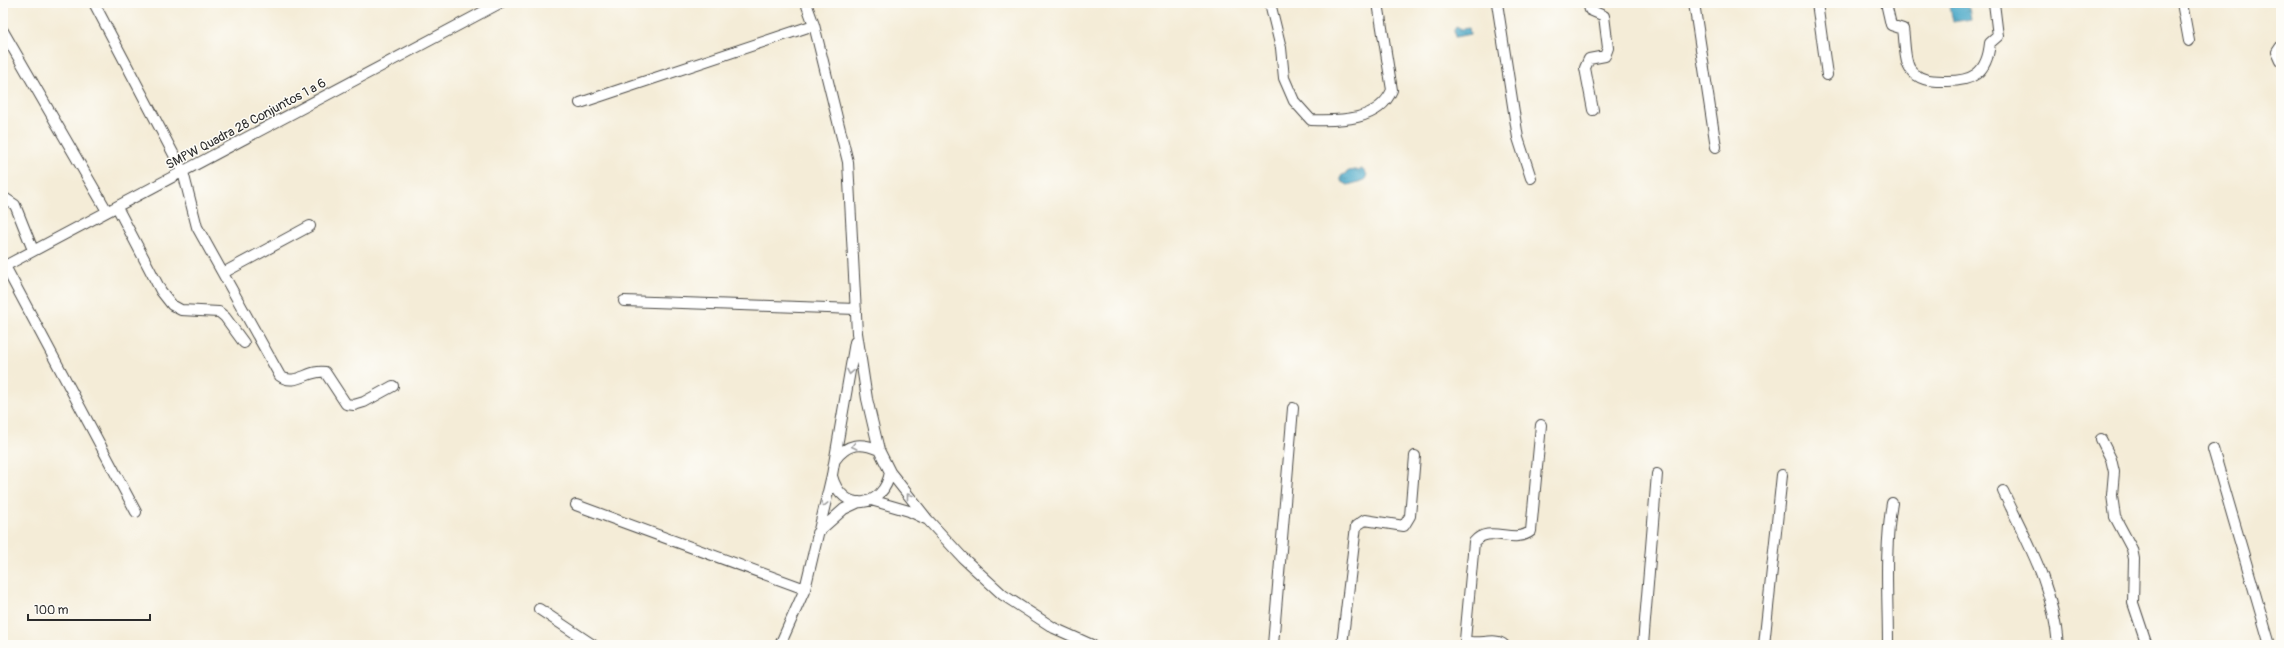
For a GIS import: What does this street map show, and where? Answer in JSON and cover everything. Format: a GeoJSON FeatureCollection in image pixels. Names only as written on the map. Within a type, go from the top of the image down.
{"type":"FeatureCollection","features":[{"type":"Feature","properties":{"kind":"street"},"geometry":{"type":"LineString","coordinates":[[94,3],[182,172],[194,221],[280,376],[286,381],[325,372],[346,404],[354,405],[393,386]]}},
{"type":"Feature","properties":{"kind":"street","name":"SMPW Quadra 28 Conjuntos 1 a 6"},"geometry":{"type":"LineString","coordinates":[[4,266],[500,3]]}},
{"type":"Feature","properties":{"kind":"street"},"geometry":{"type":"LineString","coordinates":[[806,3],[814,25],[848,162],[857,333],[867,399],[879,450],[890,472],[928,520],[963,558],[1003,595],[1054,628],[1092,645]]}},
{"type":"Feature","properties":{"kind":"street"},"geometry":{"type":"LineString","coordinates":[[1270,3],[1281,48],[1284,78],[1294,102],[1311,120],[1340,121],[1376,111],[1388,101],[1392,90],[1378,3]]}},
{"type":"Feature","properties":{"kind":"street"},"geometry":{"type":"LineString","coordinates":[[1497,3],[1518,138],[1531,178]]}},
{"type":"Feature","properties":{"kind":"street"},"geometry":{"type":"LineString","coordinates":[[1588,3],[1590,10],[1604,16],[1608,48],[1605,56],[1589,59],[1585,68],[1593,110]]}},
{"type":"Feature","properties":{"kind":"street"},"geometry":{"type":"LineString","coordinates":[[1694,3],[1716,147]]}},
{"type":"Feature","properties":{"kind":"street"},"geometry":{"type":"LineString","coordinates":[[1817,3],[1827,75]]}},
{"type":"Feature","properties":{"kind":"street"},"geometry":{"type":"LineString","coordinates":[[1886,3],[1892,25],[1903,29],[1909,67],[1915,75],[1932,82],[1958,82],[1975,75],[1988,58],[1990,43],[1998,36],[1994,3]]}},
{"type":"Feature","properties":{"kind":"street"},"geometry":{"type":"LineString","coordinates":[[2182,3],[2188,41]]}},
{"type":"Feature","properties":{"kind":"street"},"geometry":{"type":"LineString","coordinates":[[580,103],[814,25]]}},
{"type":"Feature","properties":{"kind":"street"},"geometry":{"type":"LineString","coordinates":[[3,31],[168,301],[181,310],[219,312],[225,317],[244,343]]}},
{"type":"Feature","properties":{"kind":"street"},"geometry":{"type":"LineString","coordinates":[[2281,46],[2278,52],[2281,60]]}},
{"type":"Feature","properties":{"kind":"street"},"geometry":{"type":"LineString","coordinates":[[3,196],[15,205],[33,250]]}},
{"type":"Feature","properties":{"kind":"street"},"geometry":{"type":"LineString","coordinates":[[222,273],[310,226]]}},
{"type":"Feature","properties":{"kind":"street"},"geometry":{"type":"LineString","coordinates":[[4,266],[136,512]]}},
{"type":"Feature","properties":{"kind":"street"},"geometry":{"type":"LineString","coordinates":[[624,301],[856,309]]}},
{"type":"Feature","properties":{"kind":"street"},"geometry":{"type":"LineString","coordinates":[[780,645],[805,589],[817,533],[832,475],[857,333]]}},
{"type":"Feature","properties":{"kind":"street"},"geometry":{"type":"LineString","coordinates":[[1273,645],[1293,408]]}},
{"type":"Feature","properties":{"kind":"street"},"geometry":{"type":"LineString","coordinates":[[1504,645],[1499,642],[1469,643],[1465,640],[1474,542],[1479,536],[1485,534],[1520,537],[1530,531],[1541,425]]}},
{"type":"Feature","properties":{"kind":"street"},"geometry":{"type":"LineString","coordinates":[[2101,439],[2111,460],[2114,472],[2112,496],[2115,517],[2132,549],[2134,559],[2133,603],[2147,645]]}},
{"type":"Feature","properties":{"kind":"street"},"geometry":{"type":"LineString","coordinates":[[834,462],[842,451],[853,444],[867,444],[879,450]]}},
{"type":"Feature","properties":{"kind":"street"},"geometry":{"type":"LineString","coordinates":[[2213,449],[2270,645]]}},
{"type":"Feature","properties":{"kind":"street"},"geometry":{"type":"LineString","coordinates":[[1342,645],[1356,526],[1365,520],[1404,526],[1407,523],[1410,516],[1415,456]]}},
{"type":"Feature","properties":{"kind":"street"},"geometry":{"type":"LineString","coordinates":[[817,533],[844,509],[859,502],[872,500],[882,494],[888,484],[890,472]]}},
{"type":"Feature","properties":{"kind":"street"},"geometry":{"type":"LineString","coordinates":[[1643,645],[1657,474]]}},
{"type":"Feature","properties":{"kind":"street"},"geometry":{"type":"LineString","coordinates":[[832,475],[834,485],[840,494],[849,500],[859,502]]}},
{"type":"Feature","properties":{"kind":"street"},"geometry":{"type":"LineString","coordinates":[[1764,645],[1782,475]]}},
{"type":"Feature","properties":{"kind":"street"},"geometry":{"type":"LineString","coordinates":[[2004,491],[2047,585],[2056,624],[2058,645]]}},
{"type":"Feature","properties":{"kind":"street"},"geometry":{"type":"LineString","coordinates":[[872,500],[909,511],[928,520]]}},
{"type":"Feature","properties":{"kind":"street"},"geometry":{"type":"LineString","coordinates":[[1888,645],[1886,575],[1887,532],[1892,503]]}},
{"type":"Feature","properties":{"kind":"street"},"geometry":{"type":"LineString","coordinates":[[576,505],[805,589]]}},
{"type":"Feature","properties":{"kind":"street"},"geometry":{"type":"LineString","coordinates":[[539,609],[593,645]]}},
{"type":"Feature","properties":{"kind":"water"},"geometry":{"type":"Polygon","coordinates":[[[1968,3],[1971,19],[1953,22],[1950,6],[1968,3]]]}},
{"type":"Feature","properties":{"kind":"water"},"geometry":{"type":"Polygon","coordinates":[[[1456,26],[1462,29],[1469,28],[1470,34],[1455,37],[1454,30],[1456,26]]]}},
{"type":"Feature","properties":{"kind":"water"},"geometry":{"type":"Polygon","coordinates":[[[1362,169],[1367,174],[1365,180],[1348,185],[1341,181],[1341,176],[1349,171],[1362,169]]]}}]}
